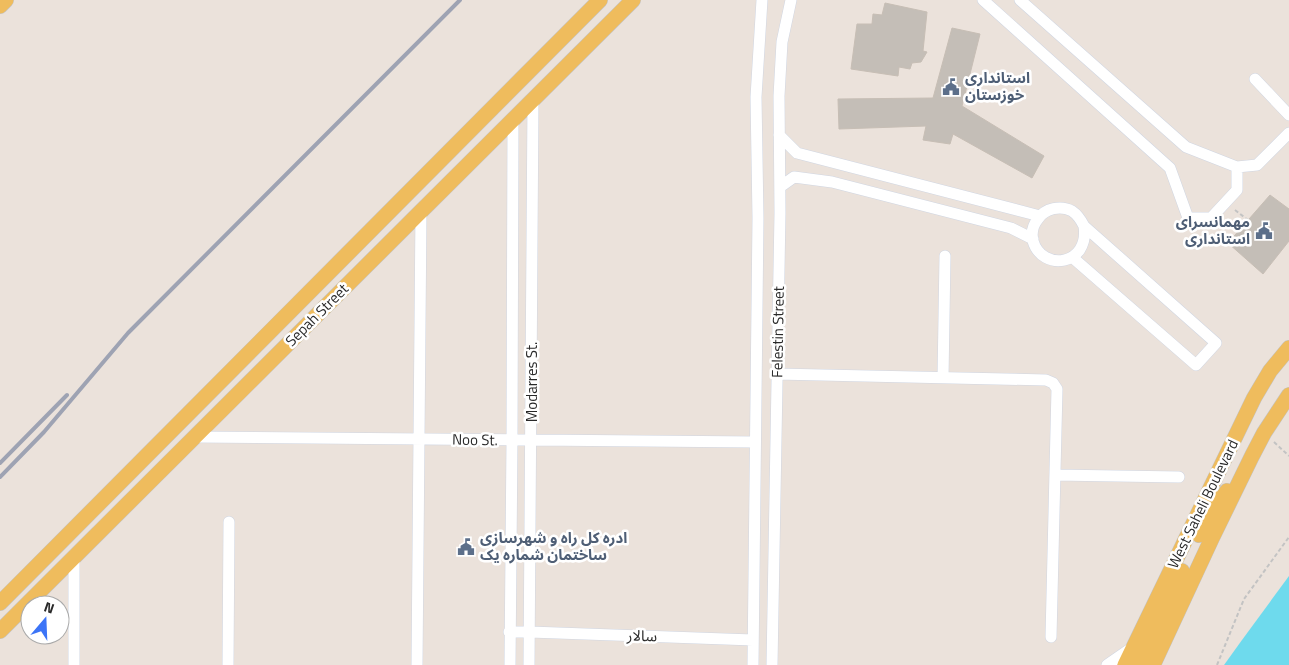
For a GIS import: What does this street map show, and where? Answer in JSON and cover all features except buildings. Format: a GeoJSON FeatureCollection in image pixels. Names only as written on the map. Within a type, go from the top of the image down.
{"type":"FeatureCollection","features":[{"type":"Feature","properties":{"kind":"main road"},"geometry":{"type":"LineString","coordinates":[[0,6],[6,0]]}},
{"type":"Feature","properties":{"kind":"main road","name":"Sepah Street"},"geometry":{"type":"LineString","coordinates":[[0,603],[600,0]]}},
{"type":"Feature","properties":{"kind":"main road","name":"Sepah Street"},"geometry":{"type":"LineString","coordinates":[[0,630],[633,0]]}},
{"type":"Feature","properties":{"kind":"main road","name":"West Saheli Boulevard"},"geometry":{"type":"LineString","coordinates":[[1126,665],[1254,398],[1270,371],[1289,348]]}},
{"type":"Feature","properties":{"kind":"main road","name":"West Saheli Boulevard"},"geometry":{"type":"LineString","coordinates":[[1153,665],[1252,456],[1264,433],[1289,395]]}},
{"type":"Feature","properties":{"kind":"main road"},"geometry":{"type":"LineString","coordinates":[[1138,665],[1207,520],[1252,456]]}},
{"type":"Feature","properties":{"kind":"street","name":"Felestin Street"},"geometry":{"type":"LineString","coordinates":[[753,665],[758,218],[756,97],[762,0]]}},
{"type":"Feature","properties":{"kind":"street","name":"Felestin Street"},"geometry":{"type":"LineString","coordinates":[[772,665],[779,278],[779,96],[782,42],[791,0]]}},
{"type":"Feature","properties":{"kind":"street"},"geometry":{"type":"LineString","coordinates":[[983,0],[1170,168],[1188,218],[1210,218],[1225,203],[1237,190],[1238,166]]}},
{"type":"Feature","properties":{"kind":"street"},"geometry":{"type":"LineString","coordinates":[[1020,0],[1186,147],[1238,166],[1257,165],[1289,133]]}},
{"type":"Feature","properties":{"kind":"street"},"geometry":{"type":"LineString","coordinates":[[1255,80],[1289,115]]}},
{"type":"Feature","properties":{"kind":"street","name":"Modarres St."},"geometry":{"type":"LineString","coordinates":[[529,665],[534,100]]}},
{"type":"Feature","properties":{"kind":"street","name":"Modarres St."},"geometry":{"type":"LineString","coordinates":[[510,665],[513,120]]}},
{"type":"Feature","properties":{"kind":"street"},"geometry":{"type":"LineString","coordinates":[[779,134],[797,153],[1040,216]]}},
{"type":"Feature","properties":{"kind":"street"},"geometry":{"type":"LineString","coordinates":[[828,181],[830,162]]}},
{"type":"Feature","properties":{"kind":"street"},"geometry":{"type":"LineString","coordinates":[[780,187],[794,177],[828,181],[1011,228],[1033,239]]}},
{"type":"Feature","properties":{"kind":"street"},"geometry":{"type":"LineString","coordinates":[[1065,208],[1080,218],[1084,226],[1084,244],[1079,252],[1072,257],[1056,261],[1041,254],[1035,247],[1032,231],[1040,216],[1047,210],[1065,208]]}},
{"type":"Feature","properties":{"kind":"street"},"geometry":{"type":"LineString","coordinates":[[417,665],[421,211]]}},
{"type":"Feature","properties":{"kind":"street"},"geometry":{"type":"LineString","coordinates":[[1072,257],[1196,365],[1216,343],[1084,226]]}},
{"type":"Feature","properties":{"kind":"street"},"geometry":{"type":"LineString","coordinates":[[943,378],[945,256]]}},
{"type":"Feature","properties":{"kind":"street"},"geometry":{"type":"LineString","coordinates":[[757,278],[779,278]]}},
{"type":"Feature","properties":{"kind":"street"},"geometry":{"type":"LineString","coordinates":[[777,374],[1046,380],[1053,382],[1057,389],[1051,637]]}},
{"type":"Feature","properties":{"kind":"street","name":"Noo St."},"geometry":{"type":"LineString","coordinates":[[195,437],[756,442]]}},
{"type":"Feature","properties":{"kind":"street"},"geometry":{"type":"LineString","coordinates":[[1055,475],[1179,477]]}},
{"type":"Feature","properties":{"kind":"street"},"geometry":{"type":"LineString","coordinates":[[228,665],[229,522]]}},
{"type":"Feature","properties":{"kind":"street"},"geometry":{"type":"LineString","coordinates":[[74,556],[74,665]]}},
{"type":"Feature","properties":{"kind":"street","name":"سالار"},"geometry":{"type":"LineString","coordinates":[[509,632],[753,640]]}},
{"type":"Feature","properties":{"kind":"street"},"geometry":{"type":"LineString","coordinates":[[1107,665],[1134,646]]}},
{"type":"Feature","properties":{"kind":"path"},"geometry":{"type":"LineString","coordinates":[[1225,203],[1248,220]]}},
{"type":"Feature","properties":{"kind":"path"},"geometry":{"type":"LineString","coordinates":[[1264,433],[1289,456]]}},
{"type":"Feature","properties":{"kind":"path"},"geometry":{"type":"LineString","coordinates":[[1217,665],[1244,599],[1289,537]]}},
{"type":"Feature","properties":{"kind":"water"},"geometry":{"type":"Polygon","coordinates":[[[1289,576],[1289,665],[1224,665],[1242,640],[1289,576]]]}},
{"type":"Feature","properties":{"kind":"railway"},"geometry":{"type":"LineString","coordinates":[[0,477],[44,432],[128,333],[460,0]]}},
{"type":"Feature","properties":{"kind":"railway"},"geometry":{"type":"LineString","coordinates":[[0,463],[67,395]]}},
{"type":"Feature","properties":{"kind":"place","name":"استانداری خوزستان"},"geometry":{"type":"Point","coordinates":[951,87]}},
{"type":"Feature","properties":{"kind":"place","name":"مهمانسرای استانداری"},"geometry":{"type":"Point","coordinates":[1264,231]}},
{"type":"Feature","properties":{"kind":"place","name":"ادره کل راه و شهرسازی ساختمان شماره یک"},"geometry":{"type":"Point","coordinates":[466,547]}}]}
